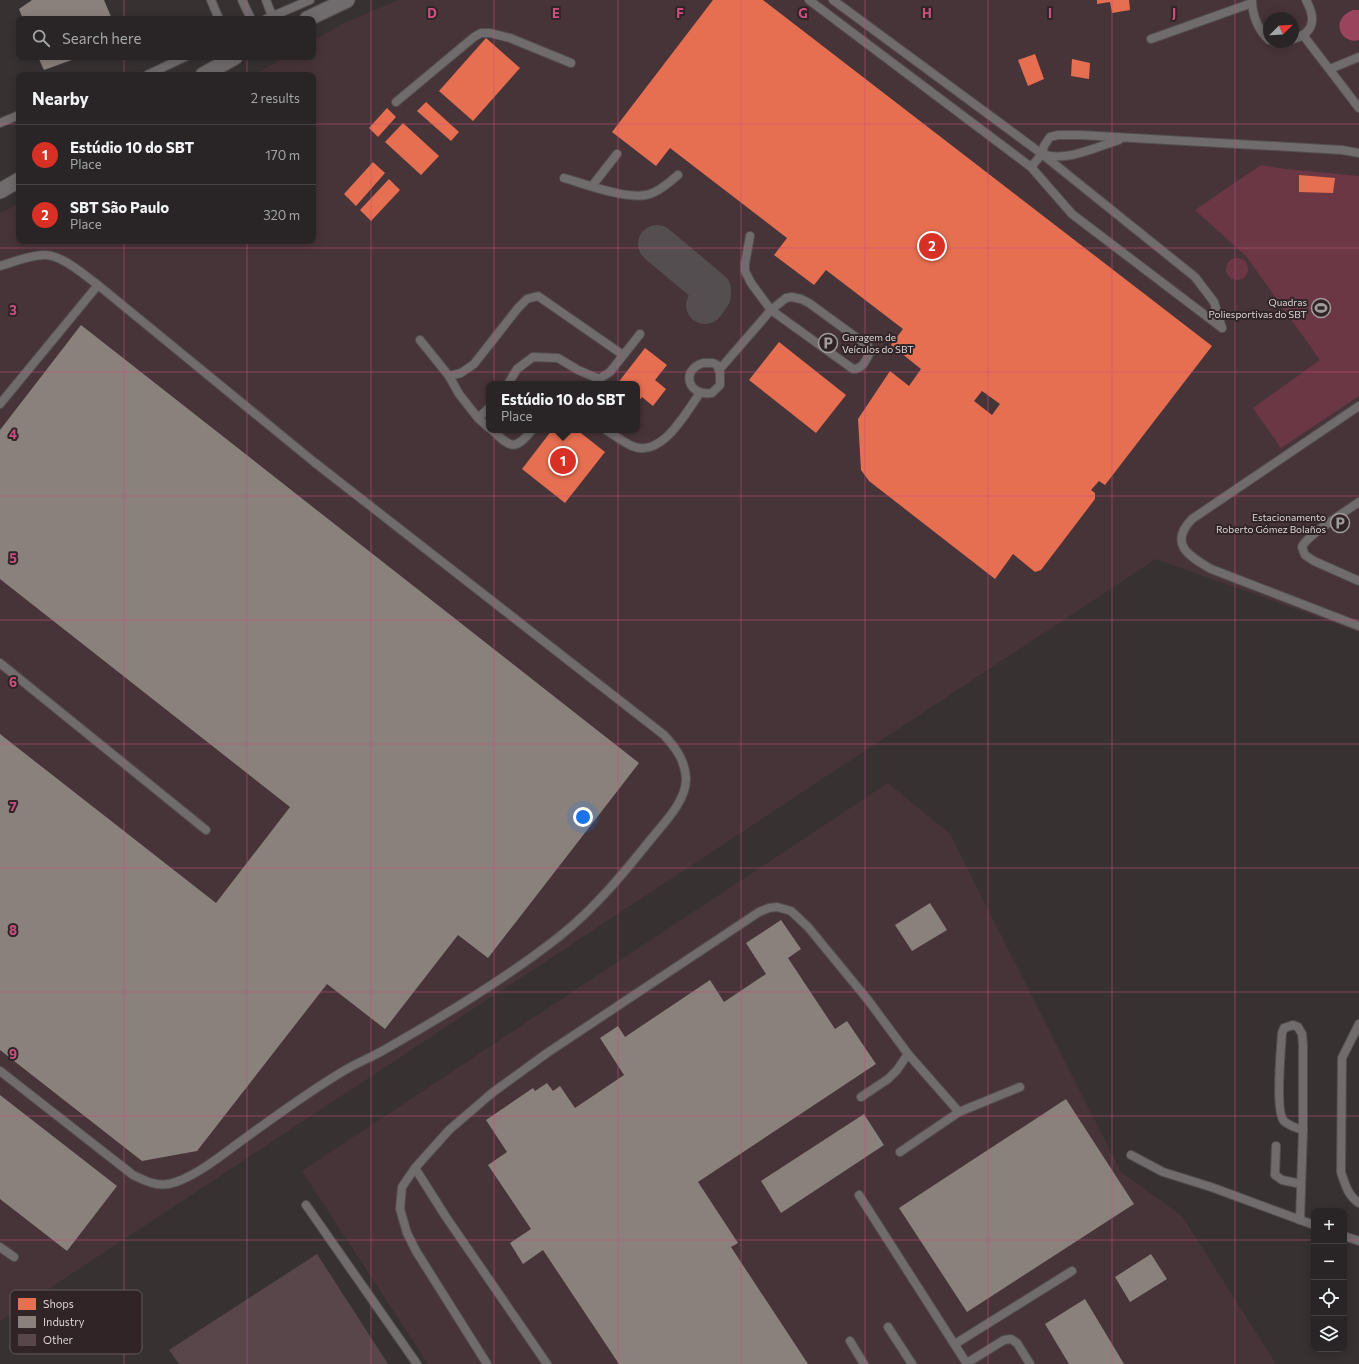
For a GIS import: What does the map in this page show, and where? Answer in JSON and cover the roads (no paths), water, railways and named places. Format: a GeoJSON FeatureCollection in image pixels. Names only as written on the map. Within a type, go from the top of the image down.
{"type":"FeatureCollection","features":[{"type":"Feature","properties":{"kind":"street"},"geometry":{"type":"LineString","coordinates":[[314,16],[347,0]]}},
{"type":"Feature","properties":{"kind":"street"},"geometry":{"type":"LineString","coordinates":[[208,72],[230,60]]}},
{"type":"Feature","properties":{"kind":"street"},"geometry":{"type":"LineString","coordinates":[[0,191],[16,182]]}},
{"type":"Feature","properties":{"kind":"lane"},"geometry":{"type":"LineString","coordinates":[[211,0],[218,16]]}},
{"type":"Feature","properties":{"kind":"lane"},"geometry":{"type":"LineString","coordinates":[[242,0],[250,16]]}},
{"type":"Feature","properties":{"kind":"lane"},"geometry":{"type":"LineString","coordinates":[[266,0],[269,16]]}},
{"type":"Feature","properties":{"kind":"lane"},"geometry":{"type":"LineString","coordinates":[[274,16],[310,0]]}},
{"type":"Feature","properties":{"kind":"lane"},"geometry":{"type":"LineString","coordinates":[[809,0],[1031,167],[1072,214],[1222,328],[1214,302],[1195,277],[1042,154],[833,0]]}},
{"type":"Feature","properties":{"kind":"lane"},"geometry":{"type":"LineString","coordinates":[[1299,37],[1310,29],[1313,20],[1306,0]]}},
{"type":"Feature","properties":{"kind":"lane"},"geometry":{"type":"LineString","coordinates":[[1151,39],[1252,2],[1256,22],[1263,33]]}},
{"type":"Feature","properties":{"kind":"lane"},"geometry":{"type":"LineString","coordinates":[[396,102],[474,37],[481,33],[490,33],[510,38],[571,63]]}},
{"type":"Feature","properties":{"kind":"lane"},"geometry":{"type":"LineString","coordinates":[[1303,35],[1359,108]]}},
{"type":"Feature","properties":{"kind":"lane"},"geometry":{"type":"LineString","coordinates":[[1330,69],[1359,57]]}},
{"type":"Feature","properties":{"kind":"lane"},"geometry":{"type":"LineString","coordinates":[[153,72],[179,60]]}},
{"type":"Feature","properties":{"kind":"lane"},"geometry":{"type":"LineString","coordinates":[[0,123],[16,117]]}},
{"type":"Feature","properties":{"kind":"lane"},"geometry":{"type":"LineString","coordinates":[[1031,167],[1042,154],[1044,146],[1050,137],[1058,135],[1081,135],[1342,150],[1359,153]]}},
{"type":"Feature","properties":{"kind":"lane"},"geometry":{"type":"LineString","coordinates":[[1042,154],[1053,157],[1077,154],[1123,138]]}},
{"type":"Feature","properties":{"kind":"lane"},"geometry":{"type":"LineString","coordinates":[[592,186],[617,154]]}},
{"type":"Feature","properties":{"kind":"lane"},"geometry":{"type":"LineString","coordinates":[[564,178],[632,196],[649,194],[666,185],[678,175]]}},
{"type":"Feature","properties":{"kind":"lane"},"geometry":{"type":"LineString","coordinates":[[719,370],[771,310],[786,298],[792,297],[809,303],[868,346],[870,352],[862,366],[853,369],[771,310],[750,283],[745,271],[750,236]]}},
{"type":"Feature","properties":{"kind":"lane"},"geometry":{"type":"LineString","coordinates":[[0,266],[29,257],[46,255],[62,260],[98,285],[314,462],[664,735],[675,748],[684,764],[686,779],[683,793],[672,813],[624,873],[592,907],[560,935],[493,984],[383,1050],[347,1068],[293,1104],[213,1161],[176,1182],[164,1185],[151,1184],[133,1175],[0,1071]]}},
{"type":"Feature","properties":{"kind":"lane"},"geometry":{"type":"LineString","coordinates":[[0,404],[98,285]]}},
{"type":"Feature","properties":{"kind":"lane"},"geometry":{"type":"LineString","coordinates":[[450,376],[461,373],[474,364],[518,308],[527,299],[538,296],[623,355]]}},
{"type":"Feature","properties":{"kind":"lane"},"geometry":{"type":"LineString","coordinates":[[510,381],[517,369],[533,357],[558,358],[578,370],[599,378],[610,372],[640,334]]}},
{"type":"Feature","properties":{"kind":"lane"},"geometry":{"type":"LineString","coordinates":[[420,340],[450,376],[459,394],[478,418],[486,425]]}},
{"type":"Feature","properties":{"kind":"lane"},"geometry":{"type":"LineString","coordinates":[[709,363],[717,365],[719,370],[721,379],[718,388],[712,393],[700,393],[694,389],[689,376],[694,368],[699,364],[709,363]]}},
{"type":"Feature","properties":{"kind":"lane"},"geometry":{"type":"LineString","coordinates":[[611,433],[633,446],[645,448],[652,447],[670,434],[700,393]]}},
{"type":"Feature","properties":{"kind":"lane"},"geometry":{"type":"LineString","coordinates":[[1359,406],[1192,519],[1181,533],[1181,542],[1191,557],[1211,569],[1359,626]]}},
{"type":"Feature","properties":{"kind":"lane"},"geometry":{"type":"LineString","coordinates":[[478,418],[486,411]]}},
{"type":"Feature","properties":{"kind":"lane"},"geometry":{"type":"LineString","coordinates":[[495,433],[507,444],[512,445],[520,443],[529,433]]}},
{"type":"Feature","properties":{"kind":"lane"},"geometry":{"type":"LineString","coordinates":[[1359,502],[1311,536],[1302,547],[1305,555],[1314,561],[1359,581]]}},
{"type":"Feature","properties":{"kind":"lane"},"geometry":{"type":"LineString","coordinates":[[0,662],[206,830]]}},
{"type":"Feature","properties":{"kind":"lane"},"geometry":{"type":"LineString","coordinates":[[487,1364],[416,1251],[407,1233],[400,1209],[402,1187],[415,1168],[448,1130],[498,1088],[553,1049],[759,912],[777,907],[791,911],[808,927],[868,1000],[908,1054],[959,1112]]}},
{"type":"Feature","properties":{"kind":"lane"},"geometry":{"type":"LineString","coordinates":[[1359,1024],[1342,1058],[1342,1172],[1346,1189],[1354,1200],[1359,1203]]}},
{"type":"Feature","properties":{"kind":"lane"},"geometry":{"type":"LineString","coordinates":[[1300,1220],[1303,1130],[1303,1045],[1302,1034],[1298,1027],[1293,1026],[1284,1028],[1282,1032],[1279,1108],[1280,1115],[1283,1120],[1294,1127],[1303,1130]]}},
{"type":"Feature","properties":{"kind":"lane"},"geometry":{"type":"LineString","coordinates":[[861,1096],[888,1078],[897,1070],[908,1054]]}},
{"type":"Feature","properties":{"kind":"lane"},"geometry":{"type":"LineString","coordinates":[[900,1152],[959,1112],[1020,1087]]}},
{"type":"Feature","properties":{"kind":"lane"},"geometry":{"type":"LineString","coordinates":[[1276,1146],[1275,1175],[1282,1180],[1301,1184]]}},
{"type":"Feature","properties":{"kind":"lane"},"geometry":{"type":"LineString","coordinates":[[1131,1155],[1163,1172],[1211,1187],[1311,1224]]}},
{"type":"Feature","properties":{"kind":"lane"},"geometry":{"type":"LineString","coordinates":[[415,1168],[446,1217],[547,1364]]}},
{"type":"Feature","properties":{"kind":"lane"},"geometry":{"type":"LineString","coordinates":[[859,1195],[967,1364],[1004,1340],[1011,1339],[1017,1343],[1030,1364]]}},
{"type":"Feature","properties":{"kind":"lane"},"geometry":{"type":"LineString","coordinates":[[306,1205],[417,1364]]}},
{"type":"Feature","properties":{"kind":"lane"},"geometry":{"type":"LineString","coordinates":[[1347,1237],[1359,1241]]}},
{"type":"Feature","properties":{"kind":"lane"},"geometry":{"type":"LineString","coordinates":[[0,1247],[14,1257]]}},
{"type":"Feature","properties":{"kind":"lane"},"geometry":{"type":"LineString","coordinates":[[954,1344],[1072,1271]]}},
{"type":"Feature","properties":{"kind":"lane"},"geometry":{"type":"LineString","coordinates":[[888,1327],[912,1364]]}},
{"type":"Feature","properties":{"kind":"lane"},"geometry":{"type":"LineString","coordinates":[[850,1341],[864,1364]]}},
{"type":"Feature","properties":{"kind":"place","name":"SBT São Paulo"},"geometry":{"type":"Point","coordinates":[932,246]}},
{"type":"Feature","properties":{"kind":"place","name":"Quadras Poliesportivas do SBT"},"geometry":{"type":"Point","coordinates":[1321,308]}},
{"type":"Feature","properties":{"kind":"place","name":"Garagem de Veículos do SBT"},"geometry":{"type":"Point","coordinates":[828,343]}},
{"type":"Feature","properties":{"kind":"place","name":"Estúdio 10 do SBT"},"geometry":{"type":"Point","coordinates":[563,461]}},
{"type":"Feature","properties":{"kind":"place","name":"Estacionamento Roberto Gómez Bolaños"},"geometry":{"type":"Point","coordinates":[1340,523]}}]}
